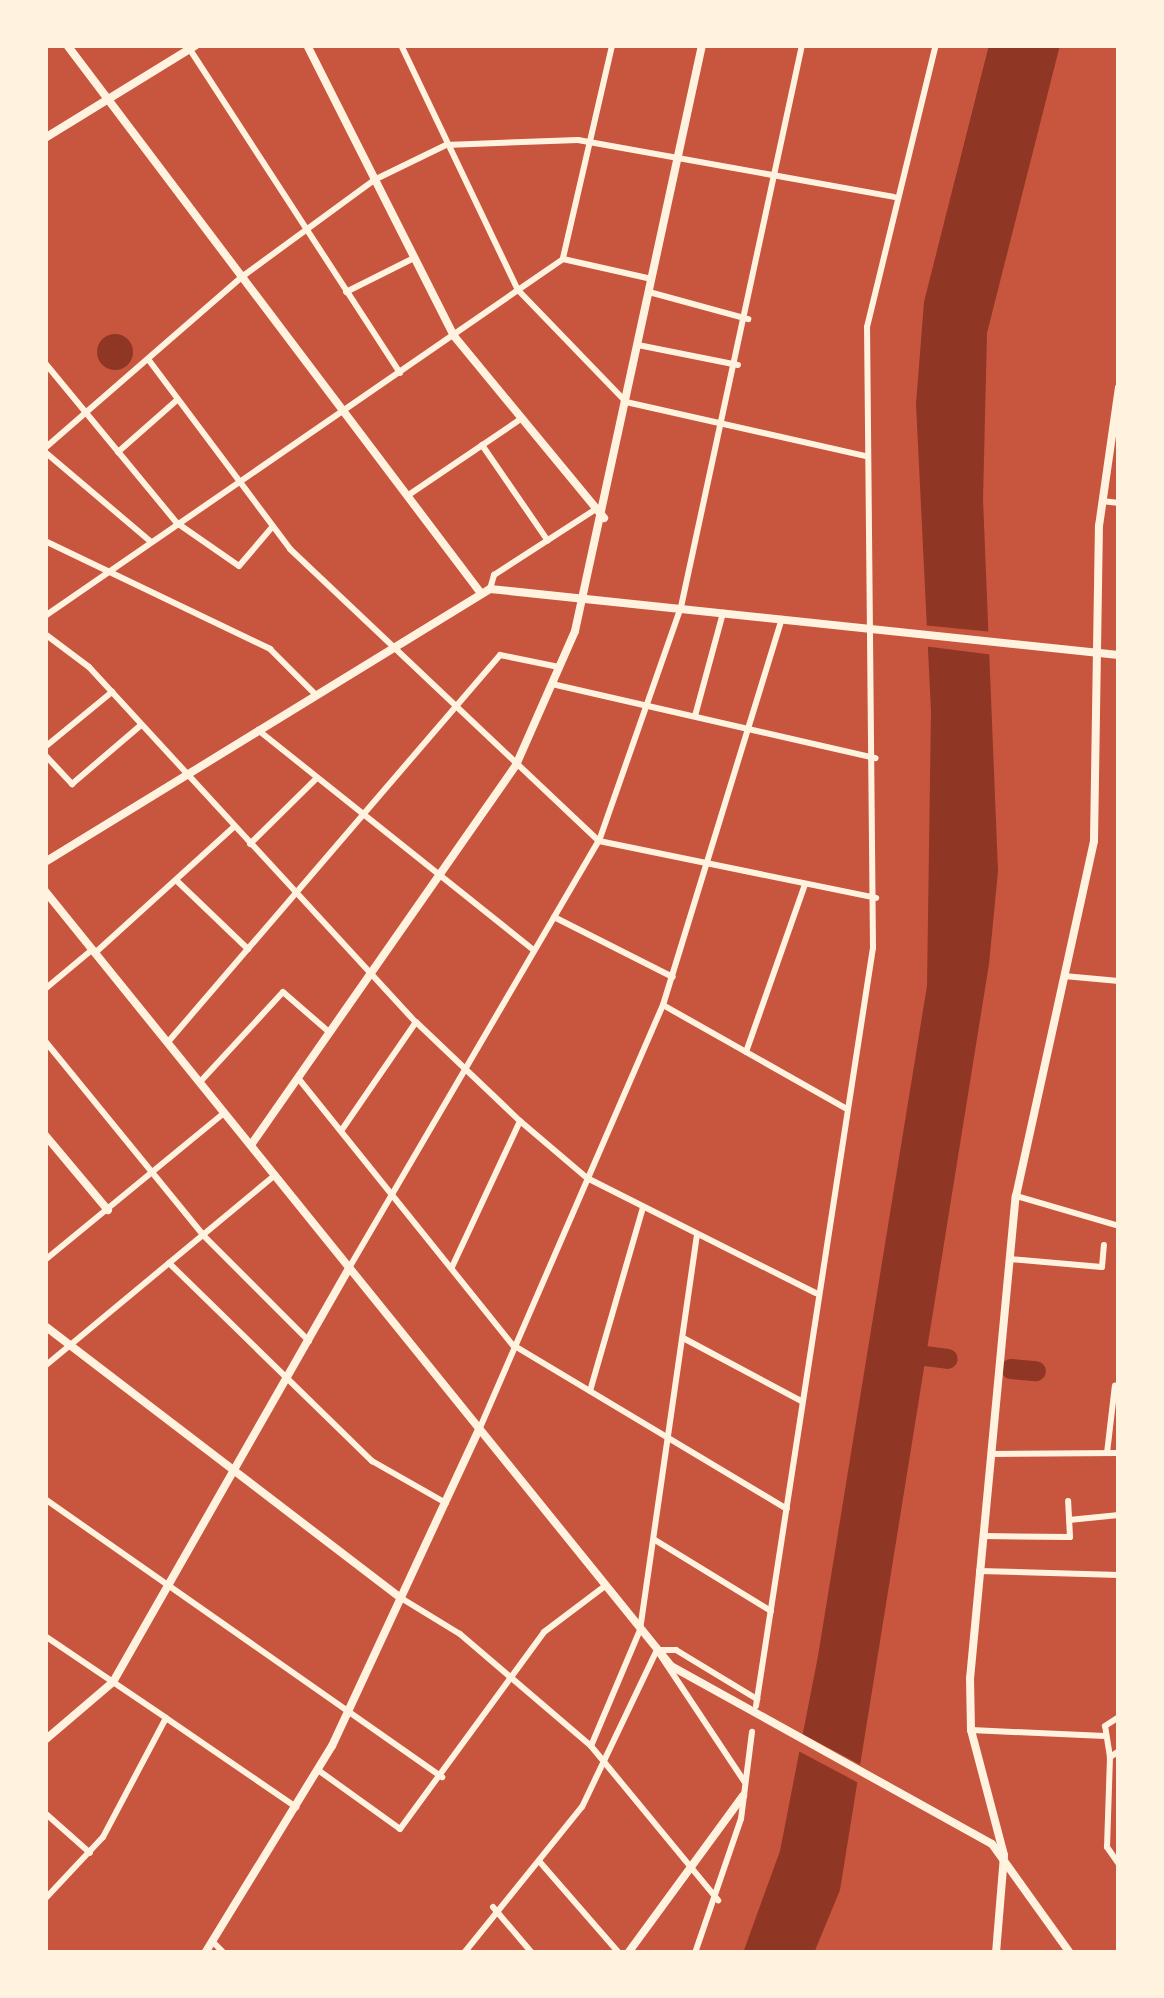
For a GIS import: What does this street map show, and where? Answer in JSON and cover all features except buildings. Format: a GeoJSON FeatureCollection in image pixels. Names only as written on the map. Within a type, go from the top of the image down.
{"type":"FeatureCollection","features":[{"type":"Feature","properties":{"kind":"street"},"geometry":{"type":"LineString","coordinates":[[68,45],[480,592]]}},
{"type":"Feature","properties":{"kind":"street"},"geometry":{"type":"LineString","coordinates":[[307,45],[454,336],[604,518]]}},
{"type":"Feature","properties":{"kind":"street"},"geometry":{"type":"LineString","coordinates":[[400,45],[518,290],[626,402],[866,456]]}},
{"type":"Feature","properties":{"kind":"street"},"geometry":{"type":"LineString","coordinates":[[45,616],[110,567],[564,258],[612,45]]}},
{"type":"Feature","properties":{"kind":"street"},"geometry":{"type":"LineString","coordinates":[[251,1145],[516,765],[559,667],[588,596],[702,45]]}},
{"type":"Feature","properties":{"kind":"street"},"geometry":{"type":"LineString","coordinates":[[45,1740],[113,1682],[238,1475],[349,1268],[599,841],[681,607],[780,177],[802,45]]}},
{"type":"Feature","properties":{"kind":"street"},"geometry":{"type":"LineString","coordinates":[[657,1650],[676,1650],[757,1703],[876,898],[876,758],[866,456],[867,328],[895,196],[936,45]]}},
{"type":"Feature","properties":{"kind":"street"},"geometry":{"type":"LineString","coordinates":[[45,138],[104,94],[191,46],[400,373]]}},
{"type":"Feature","properties":{"kind":"street"},"geometry":{"type":"LineString","coordinates":[[150,541],[45,450],[243,276],[374,180],[446,144],[590,141],[895,196]]}},
{"type":"Feature","properties":{"kind":"street"},"geometry":{"type":"LineString","coordinates":[[346,292],[414,258]]}},
{"type":"Feature","properties":{"kind":"street"},"geometry":{"type":"LineString","coordinates":[[564,258],[652,278]]}},
{"type":"Feature","properties":{"kind":"street"},"geometry":{"type":"LineString","coordinates":[[649,292],[748,319]]}},
{"type":"Feature","properties":{"kind":"street"},"geometry":{"type":"LineString","coordinates":[[638,344],[738,365]]}},
{"type":"Feature","properties":{"kind":"street"},"geometry":{"type":"LineString","coordinates":[[148,359],[273,526],[388,645],[599,841],[876,898]]}},
{"type":"Feature","properties":{"kind":"street"},"geometry":{"type":"LineString","coordinates":[[45,363],[177,523],[239,566],[273,526]]}},
{"type":"Feature","properties":{"kind":"street"},"geometry":{"type":"LineString","coordinates":[[996,1953],[1004,1856],[971,1730],[979,1571],[1016,1196],[1094,841],[1102,501],[1119,387]]}},
{"type":"Feature","properties":{"kind":"street"},"geometry":{"type":"LineString","coordinates":[[118,452],[178,399]]}},
{"type":"Feature","properties":{"kind":"street"},"geometry":{"type":"LineString","coordinates":[[408,496],[522,418]]}},
{"type":"Feature","properties":{"kind":"street"},"geometry":{"type":"LineString","coordinates":[[482,445],[548,540]]}},
{"type":"Feature","properties":{"kind":"street"},"geometry":{"type":"LineString","coordinates":[[1102,501],[1119,503]]}},
{"type":"Feature","properties":{"kind":"street"},"geometry":{"type":"LineString","coordinates":[[490,589],[494,575],[596,509]]}},
{"type":"Feature","properties":{"kind":"street"},"geometry":{"type":"LineString","coordinates":[[45,541],[110,567],[270,649],[314,693]]}},
{"type":"Feature","properties":{"kind":"street"},"geometry":{"type":"LineString","coordinates":[[45,862],[388,645],[490,589],[588,596],[1097,656],[1119,655]]}},
{"type":"Feature","properties":{"kind":"street"},"geometry":{"type":"LineString","coordinates":[[694,716],[724,612]]}},
{"type":"Feature","properties":{"kind":"street"},"geometry":{"type":"LineString","coordinates":[[204,1953],[318,1770],[479,1430],[674,977],[712,866],[782,619]]}},
{"type":"Feature","properties":{"kind":"street"},"geometry":{"type":"LineString","coordinates":[[45,634],[112,692],[463,1072],[520,1121],[587,1178],[816,1294]]}},
{"type":"Feature","properties":{"kind":"street"},"geometry":{"type":"LineString","coordinates":[[168,1042],[500,655],[559,667]]}},
{"type":"Feature","properties":{"kind":"street"},"geometry":{"type":"LineString","coordinates":[[552,684],[876,758]]}},
{"type":"Feature","properties":{"kind":"street"},"geometry":{"type":"LineString","coordinates":[[112,692],[45,751],[72,784],[141,725]]}},
{"type":"Feature","properties":{"kind":"street"},"geometry":{"type":"LineString","coordinates":[[256,728],[534,950]]}},
{"type":"Feature","properties":{"kind":"street"},"geometry":{"type":"LineString","coordinates":[[250,844],[316,779]]}},
{"type":"Feature","properties":{"kind":"street"},"geometry":{"type":"LineString","coordinates":[[45,988],[95,950],[234,827]]}},
{"type":"Feature","properties":{"kind":"street"},"geometry":{"type":"LineString","coordinates":[[176,880],[248,949]]}},
{"type":"Feature","properties":{"kind":"street"},"geometry":{"type":"LineString","coordinates":[[746,1052],[805,884]]}},
{"type":"Feature","properties":{"kind":"street"},"geometry":{"type":"LineString","coordinates":[[45,891],[671,1666],[970,1831],[1004,1856],[1070,1953]]}},
{"type":"Feature","properties":{"kind":"street"},"geometry":{"type":"LineString","coordinates":[[554,917],[674,977]]}},
{"type":"Feature","properties":{"kind":"street"},"geometry":{"type":"LineString","coordinates":[[1064,976],[1119,981]]}},
{"type":"Feature","properties":{"kind":"street"},"geometry":{"type":"LineString","coordinates":[[200,1082],[283,992],[329,1032]]}},
{"type":"Feature","properties":{"kind":"street"},"geometry":{"type":"LineString","coordinates":[[663,1005],[845,1108]]}},
{"type":"Feature","properties":{"kind":"street"},"geometry":{"type":"LineString","coordinates":[[341,1131],[416,1022]]}},
{"type":"Feature","properties":{"kind":"street"},"geometry":{"type":"LineString","coordinates":[[45,1041],[203,1235],[310,1342]]}},
{"type":"Feature","properties":{"kind":"street"},"geometry":{"type":"LineString","coordinates":[[298,1078],[512,1346],[787,1509]]}},
{"type":"Feature","properties":{"kind":"street"},"geometry":{"type":"LineString","coordinates":[[45,1260],[224,1113]]}},
{"type":"Feature","properties":{"kind":"street"},"geometry":{"type":"LineString","coordinates":[[452,1267],[520,1121]]}},
{"type":"Feature","properties":{"kind":"street"},"geometry":{"type":"LineString","coordinates":[[45,1134],[108,1210]]}},
{"type":"Feature","properties":{"kind":"street"},"geometry":{"type":"LineString","coordinates":[[45,1366],[275,1175]]}},
{"type":"Feature","properties":{"kind":"street"},"geometry":{"type":"LineString","coordinates":[[1016,1196],[1119,1226]]}},
{"type":"Feature","properties":{"kind":"street"},"geometry":{"type":"LineString","coordinates":[[590,1391],[643,1207]]}},
{"type":"Feature","properties":{"kind":"street"},"geometry":{"type":"LineString","coordinates":[[591,1746],[640,1630],[672,1439],[697,1236]]}},
{"type":"Feature","properties":{"kind":"street"},"geometry":{"type":"LineString","coordinates":[[1009,1259],[1102,1267],[1104,1245]]}},
{"type":"Feature","properties":{"kind":"street"},"geometry":{"type":"LineString","coordinates":[[169,1263],[372,1461],[446,1504]]}},
{"type":"Feature","properties":{"kind":"street"},"geometry":{"type":"LineString","coordinates":[[45,1326],[65,1350],[512,1675],[591,1746],[718,1900]]}},
{"type":"Feature","properties":{"kind":"street"},"geometry":{"type":"LineString","coordinates":[[685,1340],[801,1401]]}},
{"type":"Feature","properties":{"kind":"street"},"geometry":{"type":"LineString","coordinates":[[1108,1453],[1115,1384]]}},
{"type":"Feature","properties":{"kind":"street"},"geometry":{"type":"LineString","coordinates":[[991,1454],[1119,1453]]}},
{"type":"Feature","properties":{"kind":"street"},"geometry":{"type":"LineString","coordinates":[[45,1499],[350,1706],[442,1776]]}},
{"type":"Feature","properties":{"kind":"street"},"geometry":{"type":"LineString","coordinates":[[983,1536],[1070,1537],[1068,1501]]}},
{"type":"Feature","properties":{"kind":"street"},"geometry":{"type":"LineString","coordinates":[[1069,1520],[1119,1515]]}},
{"type":"Feature","properties":{"kind":"street"},"geometry":{"type":"LineString","coordinates":[[655,1540],[771,1611]]}},
{"type":"Feature","properties":{"kind":"street"},"geometry":{"type":"LineString","coordinates":[[979,1571],[1119,1575]]}},
{"type":"Feature","properties":{"kind":"street"},"geometry":{"type":"LineString","coordinates":[[318,1770],[400,1829],[544,1632],[605,1586]]}},
{"type":"Feature","properties":{"kind":"street"},"geometry":{"type":"LineString","coordinates":[[45,1636],[296,1808]]}},
{"type":"Feature","properties":{"kind":"street"},"geometry":{"type":"LineString","coordinates":[[464,1953],[493,1907],[539,1861],[608,1765],[657,1650]]}},
{"type":"Feature","properties":{"kind":"street"},"geometry":{"type":"LineString","coordinates":[[657,1650],[744,1781]]}},
{"type":"Feature","properties":{"kind":"street"},"geometry":{"type":"LineString","coordinates":[[1119,1717],[1105,1736],[1110,1757],[1107,1847],[1119,1864]]}},
{"type":"Feature","properties":{"kind":"street"},"geometry":{"type":"LineString","coordinates":[[45,1899],[90,1853],[166,1718]]}},
{"type":"Feature","properties":{"kind":"street"},"geometry":{"type":"LineString","coordinates":[[971,1730],[1105,1736]]}},
{"type":"Feature","properties":{"kind":"street"},"geometry":{"type":"LineString","coordinates":[[695,1953],[718,1900],[743,1796],[752,1732]]}},
{"type":"Feature","properties":{"kind":"street"},"geometry":{"type":"LineString","coordinates":[[1110,1757],[1119,1751]]}},
{"type":"Feature","properties":{"kind":"street"},"geometry":{"type":"LineString","coordinates":[[628,1953],[743,1796]]}},
{"type":"Feature","properties":{"kind":"street"},"geometry":{"type":"LineString","coordinates":[[45,1813],[90,1853]]}},
{"type":"Feature","properties":{"kind":"street"},"geometry":{"type":"LineString","coordinates":[[539,1861],[619,1953]]}},
{"type":"Feature","properties":{"kind":"street"},"geometry":{"type":"LineString","coordinates":[[493,1907],[532,1953]]}},
{"type":"Feature","properties":{"kind":"street"},"geometry":{"type":"LineString","coordinates":[[212,1941],[224,1953]]}},
{"type":"Feature","properties":{"kind":"shaded area"},"geometry":{"type":"Polygon","coordinates":[[[989,45],[1060,45],[987,333],[983,499],[998,871],[989,964],[840,1890],[814,1953],[743,1953],[780,1851],[818,1656],[927,986],[931,711],[916,404],[924,302],[989,45]]]}},
{"type":"Feature","properties":{"kind":"shaded area"},"geometry":{"type":"Polygon","coordinates":[[[115,334],[128,339],[133,352],[128,365],[115,370],[102,365],[97,352],[102,339],[115,334]]]}},
{"type":"Feature","properties":{"kind":"pier"},"geometry":{"type":"Polygon","coordinates":[[[922,625],[993,632],[994,655],[923,646],[922,625]]]}},
{"type":"Feature","properties":{"kind":"pier"},"geometry":{"type":"Polygon","coordinates":[[[797,1731],[871,1770],[863,1785],[789,1746],[797,1731]]]}},
{"type":"Feature","properties":{"kind":"waterway"},"geometry":{"type":"LineString","coordinates":[[902,1353],[948,1359]]}},
{"type":"Feature","properties":{"kind":"waterway"},"geometry":{"type":"LineString","coordinates":[[1011,1369],[1036,1371]]}}]}
